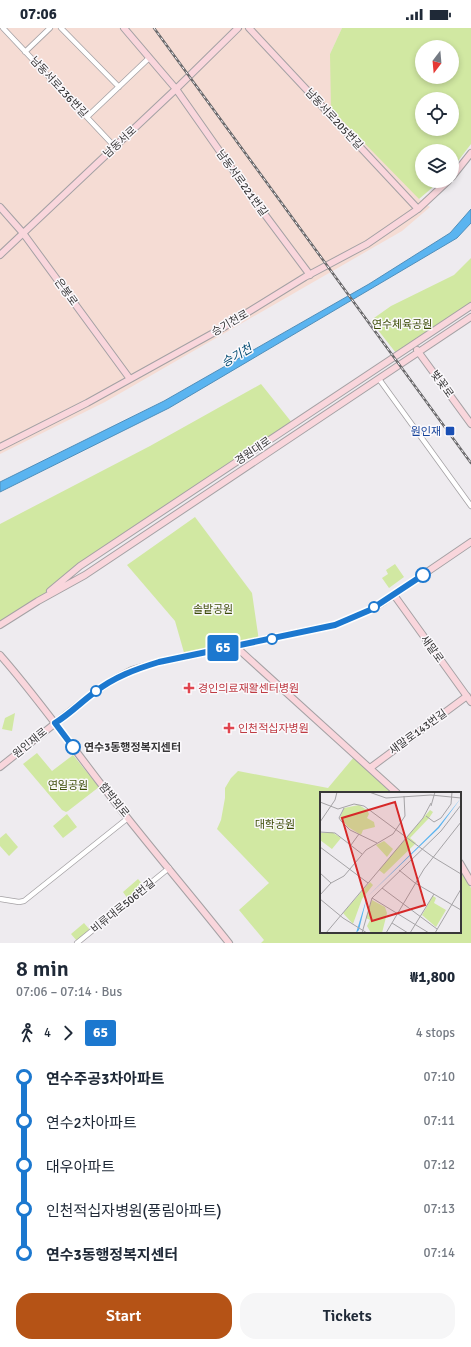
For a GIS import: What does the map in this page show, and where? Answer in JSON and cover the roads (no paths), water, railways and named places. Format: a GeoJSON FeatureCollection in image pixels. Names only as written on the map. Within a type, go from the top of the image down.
{"type":"FeatureCollection","features":[{"type":"Feature","properties":{"kind":"main road","name":"남동서로221번길"},"geometry":{"type":"LineString","coordinates":[[124,28],[176,89],[254,200],[310,275]]}},
{"type":"Feature","properties":{"kind":"main road","name":"남동서로"},"geometry":{"type":"LineString","coordinates":[[0,255],[176,89],[238,28]]}},
{"type":"Feature","properties":{"kind":"main road","name":"남동서로205번길"},"geometry":{"type":"LineString","coordinates":[[250,28],[418,209]]}},
{"type":"Feature","properties":{"kind":"main road"},"geometry":{"type":"LineString","coordinates":[[459,168],[471,153]]}},
{"type":"Feature","properties":{"kind":"main road","name":"승기천로"},"geometry":{"type":"LineString","coordinates":[[0,448],[87,403],[224,327],[310,275],[367,244],[418,209],[440,188]]}},
{"type":"Feature","properties":{"kind":"main road","name":"은봉로"},"geometry":{"type":"LineString","coordinates":[[0,208],[23,233],[130,379]]}},
{"type":"Feature","properties":{"kind":"main road","name":"경원대로"},"geometry":{"type":"LineString","coordinates":[[38,601],[80,566],[471,306]]}},
{"type":"Feature","properties":{"kind":"main road","name":"경원대로"},"geometry":{"type":"LineString","coordinates":[[0,625],[84,575],[471,317]]}},
{"type":"Feature","properties":{"kind":"main road","name":"벚꽃로"},"geometry":{"type":"LineString","coordinates":[[413,344],[471,424]]}},
{"type":"Feature","properties":{"kind":"main road","name":"원인재로"},"geometry":{"type":"LineString","coordinates":[[0,767],[96,691],[132,670],[159,662],[335,625],[370,610],[471,542]]}},
{"type":"Feature","properties":{"kind":"main road","name":"새말로"},"geometry":{"type":"LineString","coordinates":[[394,595],[471,702]]}},
{"type":"Feature","properties":{"kind":"main road"},"geometry":{"type":"LineString","coordinates":[[235,646],[396,792]]}},
{"type":"Feature","properties":{"kind":"main road","name":"함박뫼로"},"geometry":{"type":"LineString","coordinates":[[0,655],[16,672],[102,785],[229,943]]}},
{"type":"Feature","properties":{"kind":"main road","name":"새말로143번길"},"geometry":{"type":"LineString","coordinates":[[370,768],[467,696]]}},
{"type":"Feature","properties":{"kind":"main road"},"geometry":{"type":"LineString","coordinates":[[461,866],[471,882]]}},
{"type":"Feature","properties":{"kind":"street","name":"남동서로236번길"},"geometry":{"type":"LineString","coordinates":[[3,28],[115,147]]}},
{"type":"Feature","properties":{"kind":"street"},"geometry":{"type":"LineString","coordinates":[[25,52],[50,28]]}},
{"type":"Feature","properties":{"kind":"street"},"geometry":{"type":"LineString","coordinates":[[61,28],[119,87]]}},
{"type":"Feature","properties":{"kind":"street"},"geometry":{"type":"LineString","coordinates":[[87,117],[150,58]]}},
{"type":"Feature","properties":{"kind":"street"},"geometry":{"type":"LineString","coordinates":[[379,379],[471,506]]}},
{"type":"Feature","properties":{"kind":"street"},"geometry":{"type":"LineString","coordinates":[[0,899],[19,902],[24,901],[128,818]]}},
{"type":"Feature","properties":{"kind":"street","name":"비류대로506번길"},"geometry":{"type":"LineString","coordinates":[[78,943],[169,868]]}},
{"type":"Feature","properties":{"kind":"water"},"geometry":{"type":"Polygon","coordinates":[[[471,209],[471,223],[457,238],[169,408],[0,492],[0,482],[164,401],[369,284],[450,233],[471,209]]]}},
{"type":"Feature","properties":{"kind":"railway"},"geometry":{"type":"LineString","coordinates":[[154,28],[471,463]]}},
{"type":"Feature","properties":{"kind":"place","name":"원인재"},"geometry":{"type":"Point","coordinates":[450,431]}},
{"type":"Feature","properties":{"kind":"place","name":"경인의료재활센터병원"},"geometry":{"type":"Point","coordinates":[189,688]}},
{"type":"Feature","properties":{"kind":"place","name":"인천적십자병원"},"geometry":{"type":"Point","coordinates":[229,728]}},
{"type":"Feature","properties":{"kind":"place","name":"연수3동행정복지센터"},"geometry":{"type":"Point","coordinates":[73,747]}},
{"type":"Feature","properties":{"kind":"park label","name":"연수체육공원"},"geometry":{"type":"Point","coordinates":[402,324]}},
{"type":"Feature","properties":{"kind":"park label","name":"솔밭공원"},"geometry":{"type":"Point","coordinates":[213,609]}},
{"type":"Feature","properties":{"kind":"park label","name":"연일공원"},"geometry":{"type":"Point","coordinates":[68,785]}},
{"type":"Feature","properties":{"kind":"park label","name":"대학공원"},"geometry":{"type":"Point","coordinates":[275,824]}},
{"type":"Feature","properties":{"kind":"water label","name":"승기천"},"geometry":{"type":"Point","coordinates":[237,356]}}]}
